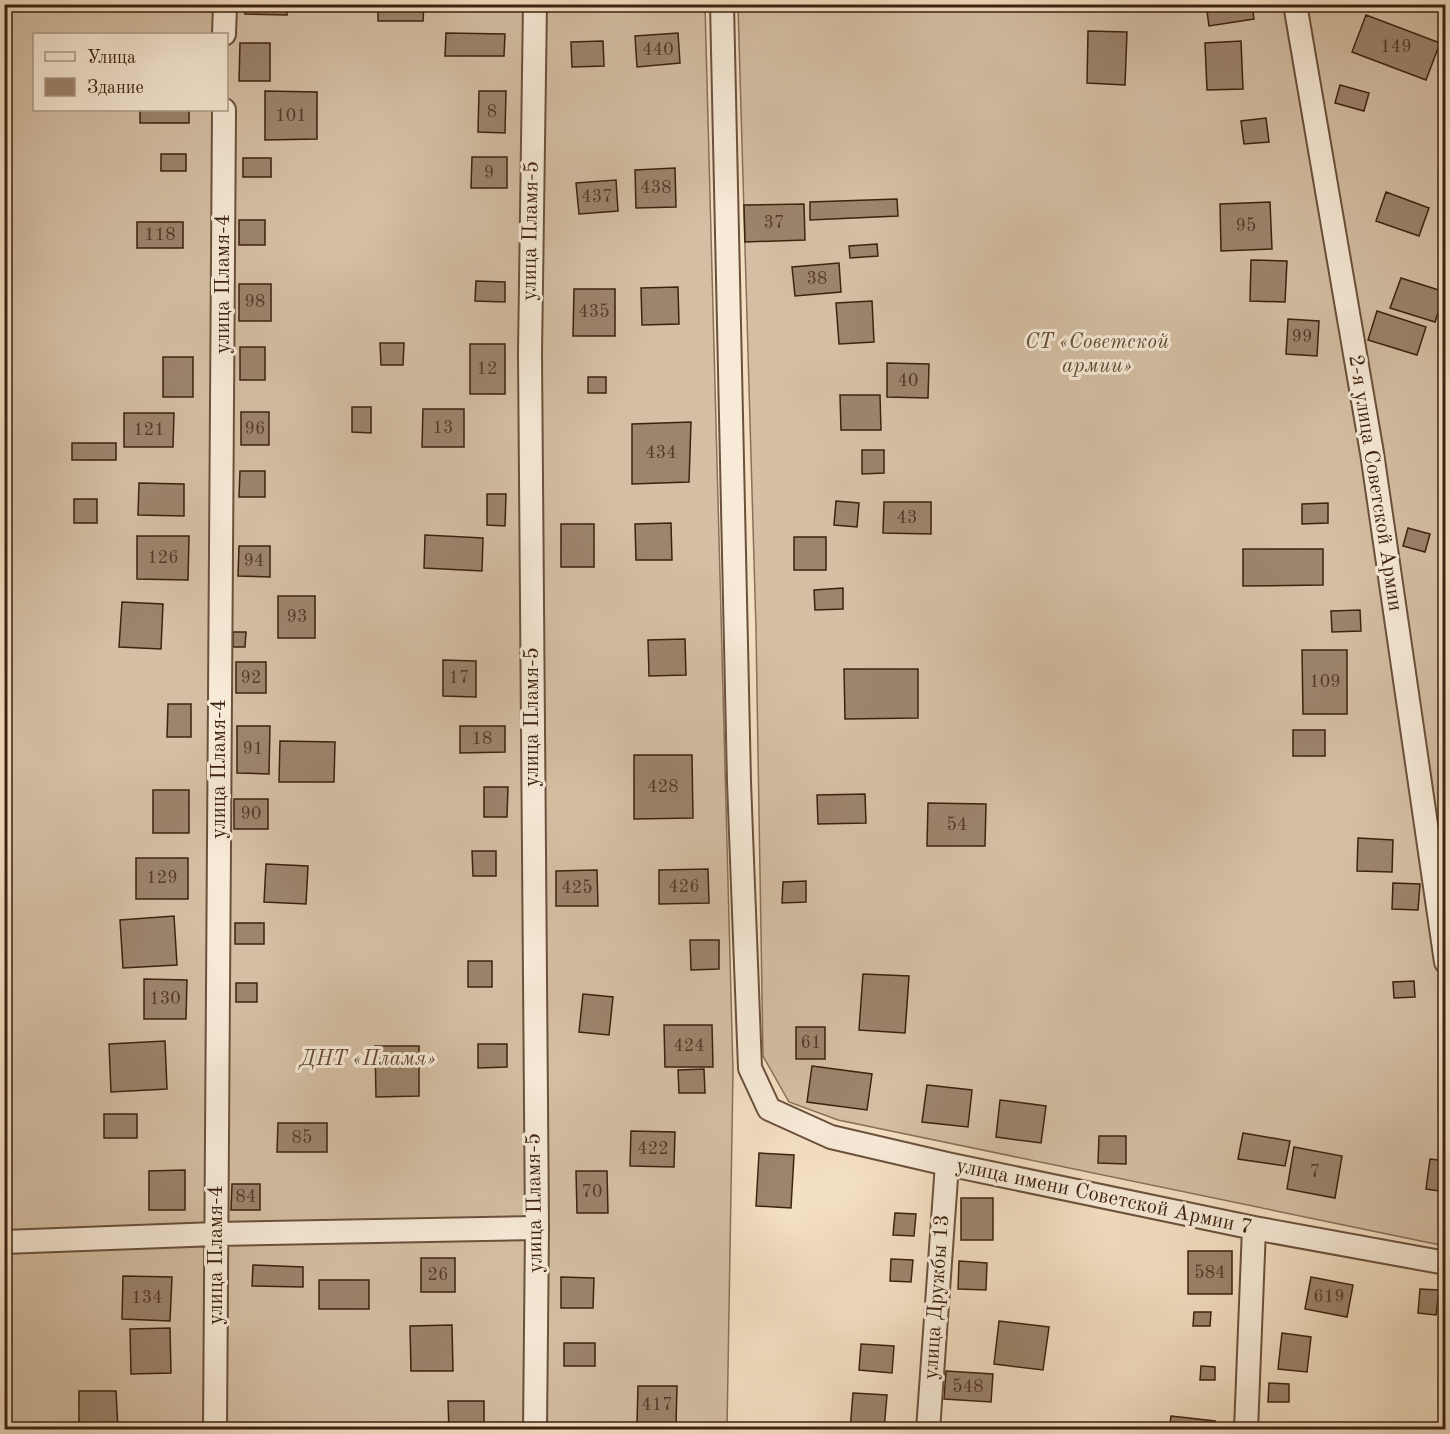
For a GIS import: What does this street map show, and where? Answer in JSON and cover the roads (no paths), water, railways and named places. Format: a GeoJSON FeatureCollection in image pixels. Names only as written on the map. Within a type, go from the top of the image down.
{"type":"FeatureCollection","features":[{"type":"Feature","properties":{"kind":"street"},"geometry":{"type":"LineString","coordinates":[[224,33],[225,4]]}},
{"type":"Feature","properties":{"kind":"street","name":"улица Пламя-5"},"geometry":{"type":"LineString","coordinates":[[535,4],[530,365],[537,1228],[536,1430]]}},
{"type":"Feature","properties":{"kind":"street","name":"улица имени Советской Армии 7"},"geometry":{"type":"LineString","coordinates":[[722,4],[739,782],[750,1068],[769,1108],[831,1137],[946,1164],[1254,1228],[1446,1263]]}},
{"type":"Feature","properties":{"kind":"street","name":"2-я улица Советской Армии"},"geometry":{"type":"LineString","coordinates":[[1295,4],[1372,453],[1446,962]]}},
{"type":"Feature","properties":{"kind":"street","name":"улица Пламя-4"},"geometry":{"type":"LineString","coordinates":[[215,1430],[224,111]]}},
{"type":"Feature","properties":{"kind":"street","name":"улица Дружбы 13"},"geometry":{"type":"LineString","coordinates":[[928,1430],[946,1164]]}},
{"type":"Feature","properties":{"kind":"street"},"geometry":{"type":"LineString","coordinates":[[4,1242],[216,1234],[537,1228]]}},
{"type":"Feature","properties":{"kind":"street"},"geometry":{"type":"LineString","coordinates":[[1246,1430],[1254,1228]]}},
{"type":"Feature","properties":{"kind":"park label","name":"СТ «Советской армии»"},"geometry":{"type":"Point","coordinates":[1097,354]}},
{"type":"Feature","properties":{"kind":"park label","name":"ДНТ «Пламя»"},"geometry":{"type":"Point","coordinates":[368,1059]}}]}
